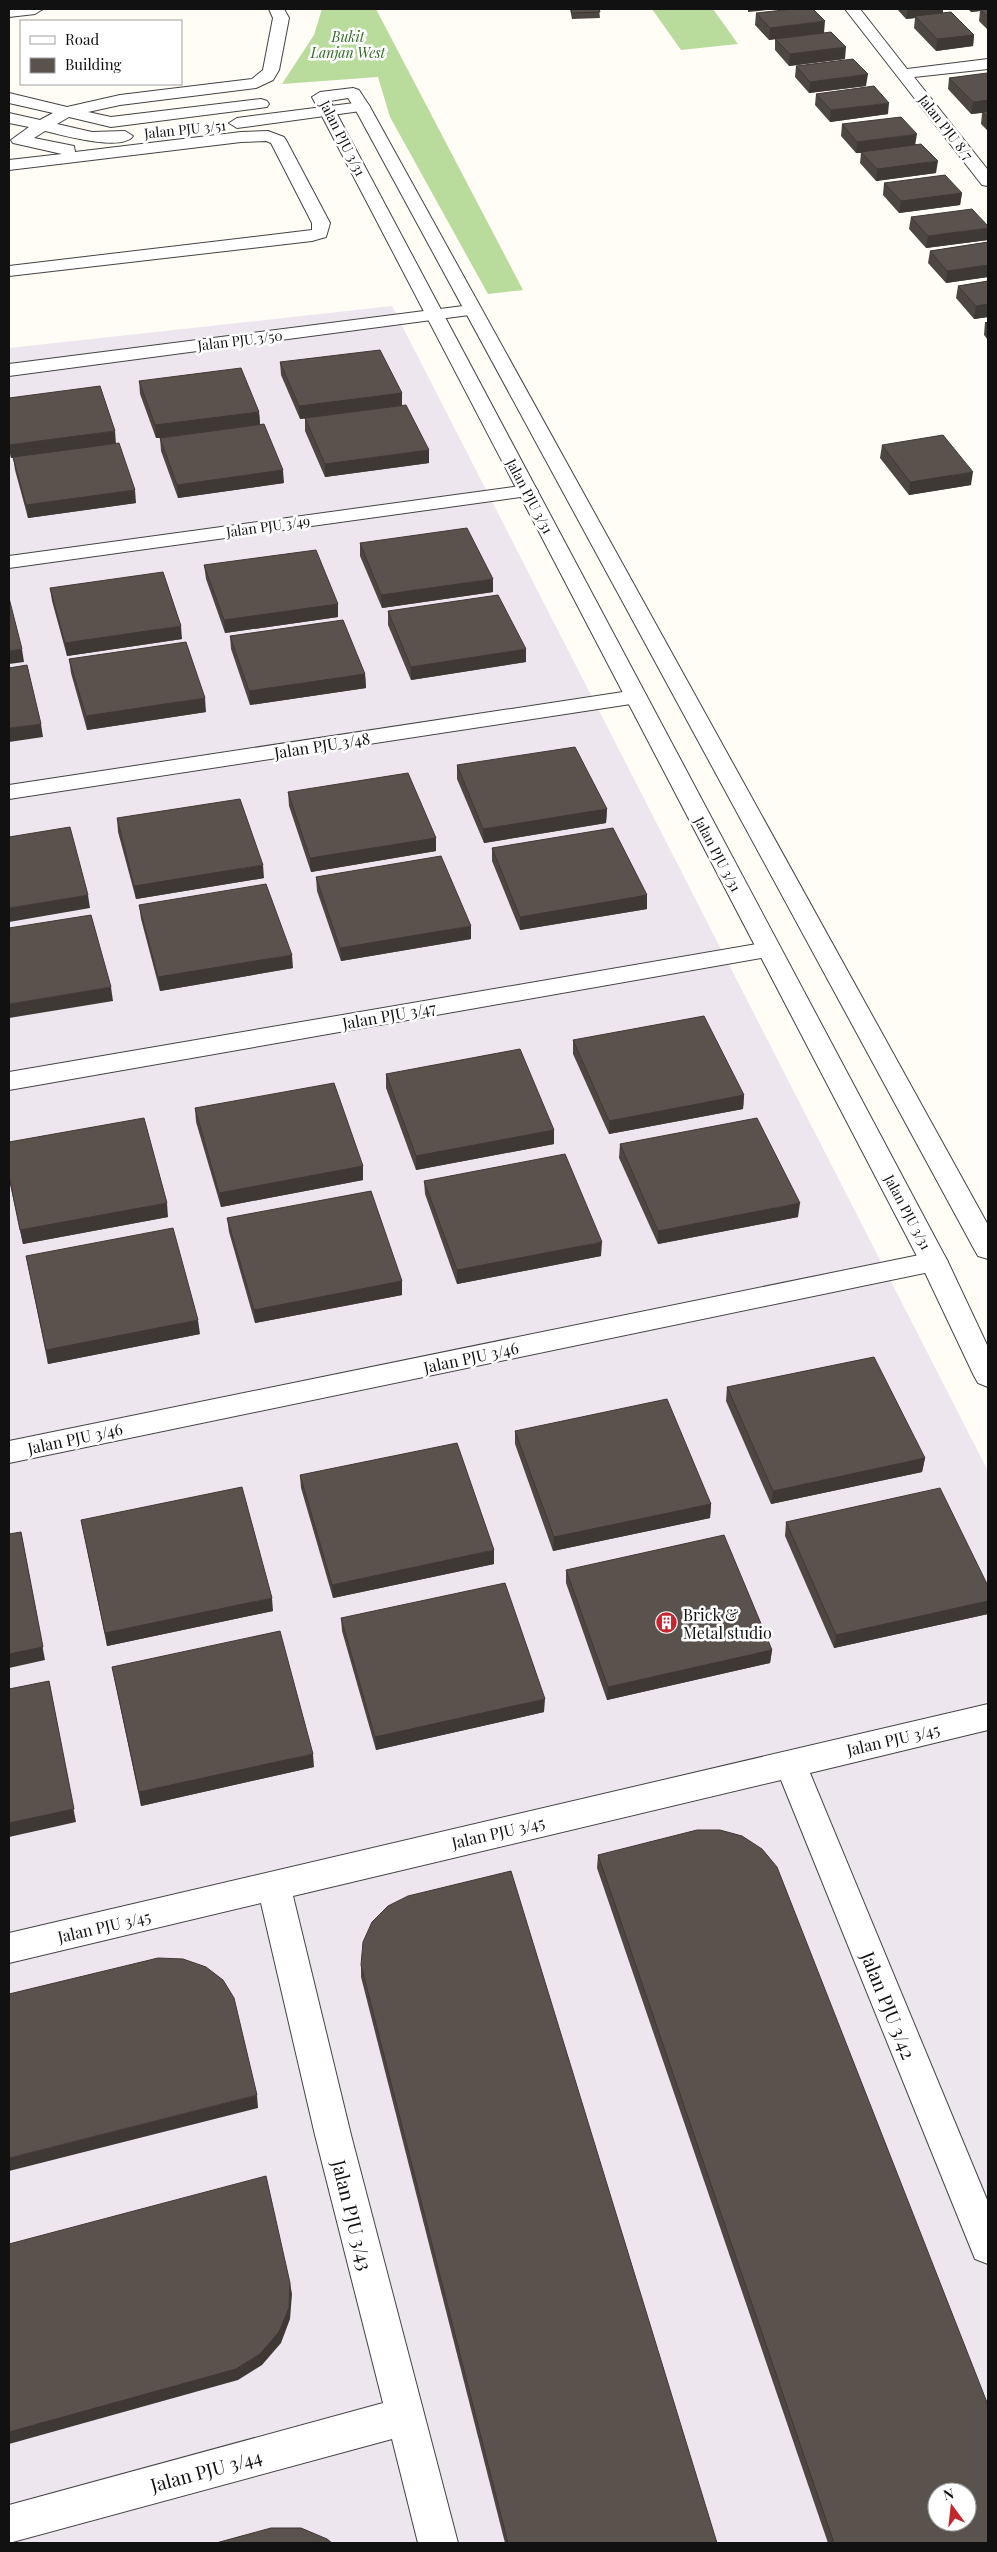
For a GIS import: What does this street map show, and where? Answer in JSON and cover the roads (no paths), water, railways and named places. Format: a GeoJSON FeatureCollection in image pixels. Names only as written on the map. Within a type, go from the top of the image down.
{"type":"FeatureCollection","features":[{"type":"Feature","properties":{"kind":"street"},"geometry":{"type":"LineString","coordinates":[[9,12],[35,9]]}},
{"type":"Feature","properties":{"kind":"street"},"geometry":{"type":"LineString","coordinates":[[14,139],[43,126],[66,112],[120,100],[256,83],[267,77],[271,70],[280,18],[277,9]]}},
{"type":"Feature","properties":{"kind":"street","name":"Jalan PJU 8/7"},"geometry":{"type":"LineString","coordinates":[[852,9],[986,176]]}},
{"type":"Feature","properties":{"kind":"street","name":"Jalan PJU 8/7"},"geometry":{"type":"LineString","coordinates":[[903,74],[988,64]]}},
{"type":"Feature","properties":{"kind":"street","name":"Jalan PJU 3/31"},"geometry":{"type":"LineString","coordinates":[[988,1249],[818,932],[471,310],[362,107],[353,93],[320,97],[934,1262],[988,1376]]}},
{"type":"Feature","properties":{"kind":"street","name":"Jalan PJU 3/51"},"geometry":{"type":"LineString","coordinates":[[9,98],[110,122],[320,97]]}},
{"type":"Feature","properties":{"kind":"street","name":"Jalan PJU 3/51"},"geometry":{"type":"LineString","coordinates":[[9,118],[104,138],[362,107]]}},
{"type":"Feature","properties":{"kind":"street"},"geometry":{"type":"LineString","coordinates":[[9,165],[268,136],[278,140],[321,222],[320,233],[9,271]]}},
{"type":"Feature","properties":{"kind":"street"},"geometry":{"type":"LineString","coordinates":[[14,139],[92,155]]}},
{"type":"Feature","properties":{"kind":"street","name":"Jalan PJU 3/50"},"geometry":{"type":"LineString","coordinates":[[9,370],[471,310]]}},
{"type":"Feature","properties":{"kind":"street","name":"Jalan PJU 3/49"},"geometry":{"type":"LineString","coordinates":[[9,562],[528,491]]}},
{"type":"Feature","properties":{"kind":"street","name":"Jalan PJU 3/48"},"geometry":{"type":"LineString","coordinates":[[9,792],[636,697]]}},
{"type":"Feature","properties":{"kind":"street","name":"Jalan PJU 3/47"},"geometry":{"type":"LineString","coordinates":[[9,1081],[769,950]]}},
{"type":"Feature","properties":{"kind":"street","name":"Jalan PJU 3/46"},"geometry":{"type":"LineString","coordinates":[[9,1452],[934,1262]]}},
{"type":"Feature","properties":{"kind":"street","name":"Jalan PJU 3/45"},"geometry":{"type":"LineString","coordinates":[[9,1948],[988,1717]]}},
{"type":"Feature","properties":{"kind":"street","name":"Jalan PJU 3/42"},"geometry":{"type":"LineString","coordinates":[[790,1763],[988,2246]]}},
{"type":"Feature","properties":{"kind":"street","name":"Jalan PJU 3/43"},"geometry":{"type":"LineString","coordinates":[[274,1886],[333,2135],[438,2543]]}},
{"type":"Feature","properties":{"kind":"street","name":"Jalan PJU 3/44"},"geometry":{"type":"LineString","coordinates":[[9,2525],[404,2416]]}},
{"type":"Feature","properties":{"kind":"place","name":"Brick & Metal studio"},"geometry":{"type":"Point","coordinates":[667,1623]}},
{"type":"Feature","properties":{"kind":"park label","name":"Bukit Lanjan West"},"geometry":{"type":"Point","coordinates":[348,44]}}]}
